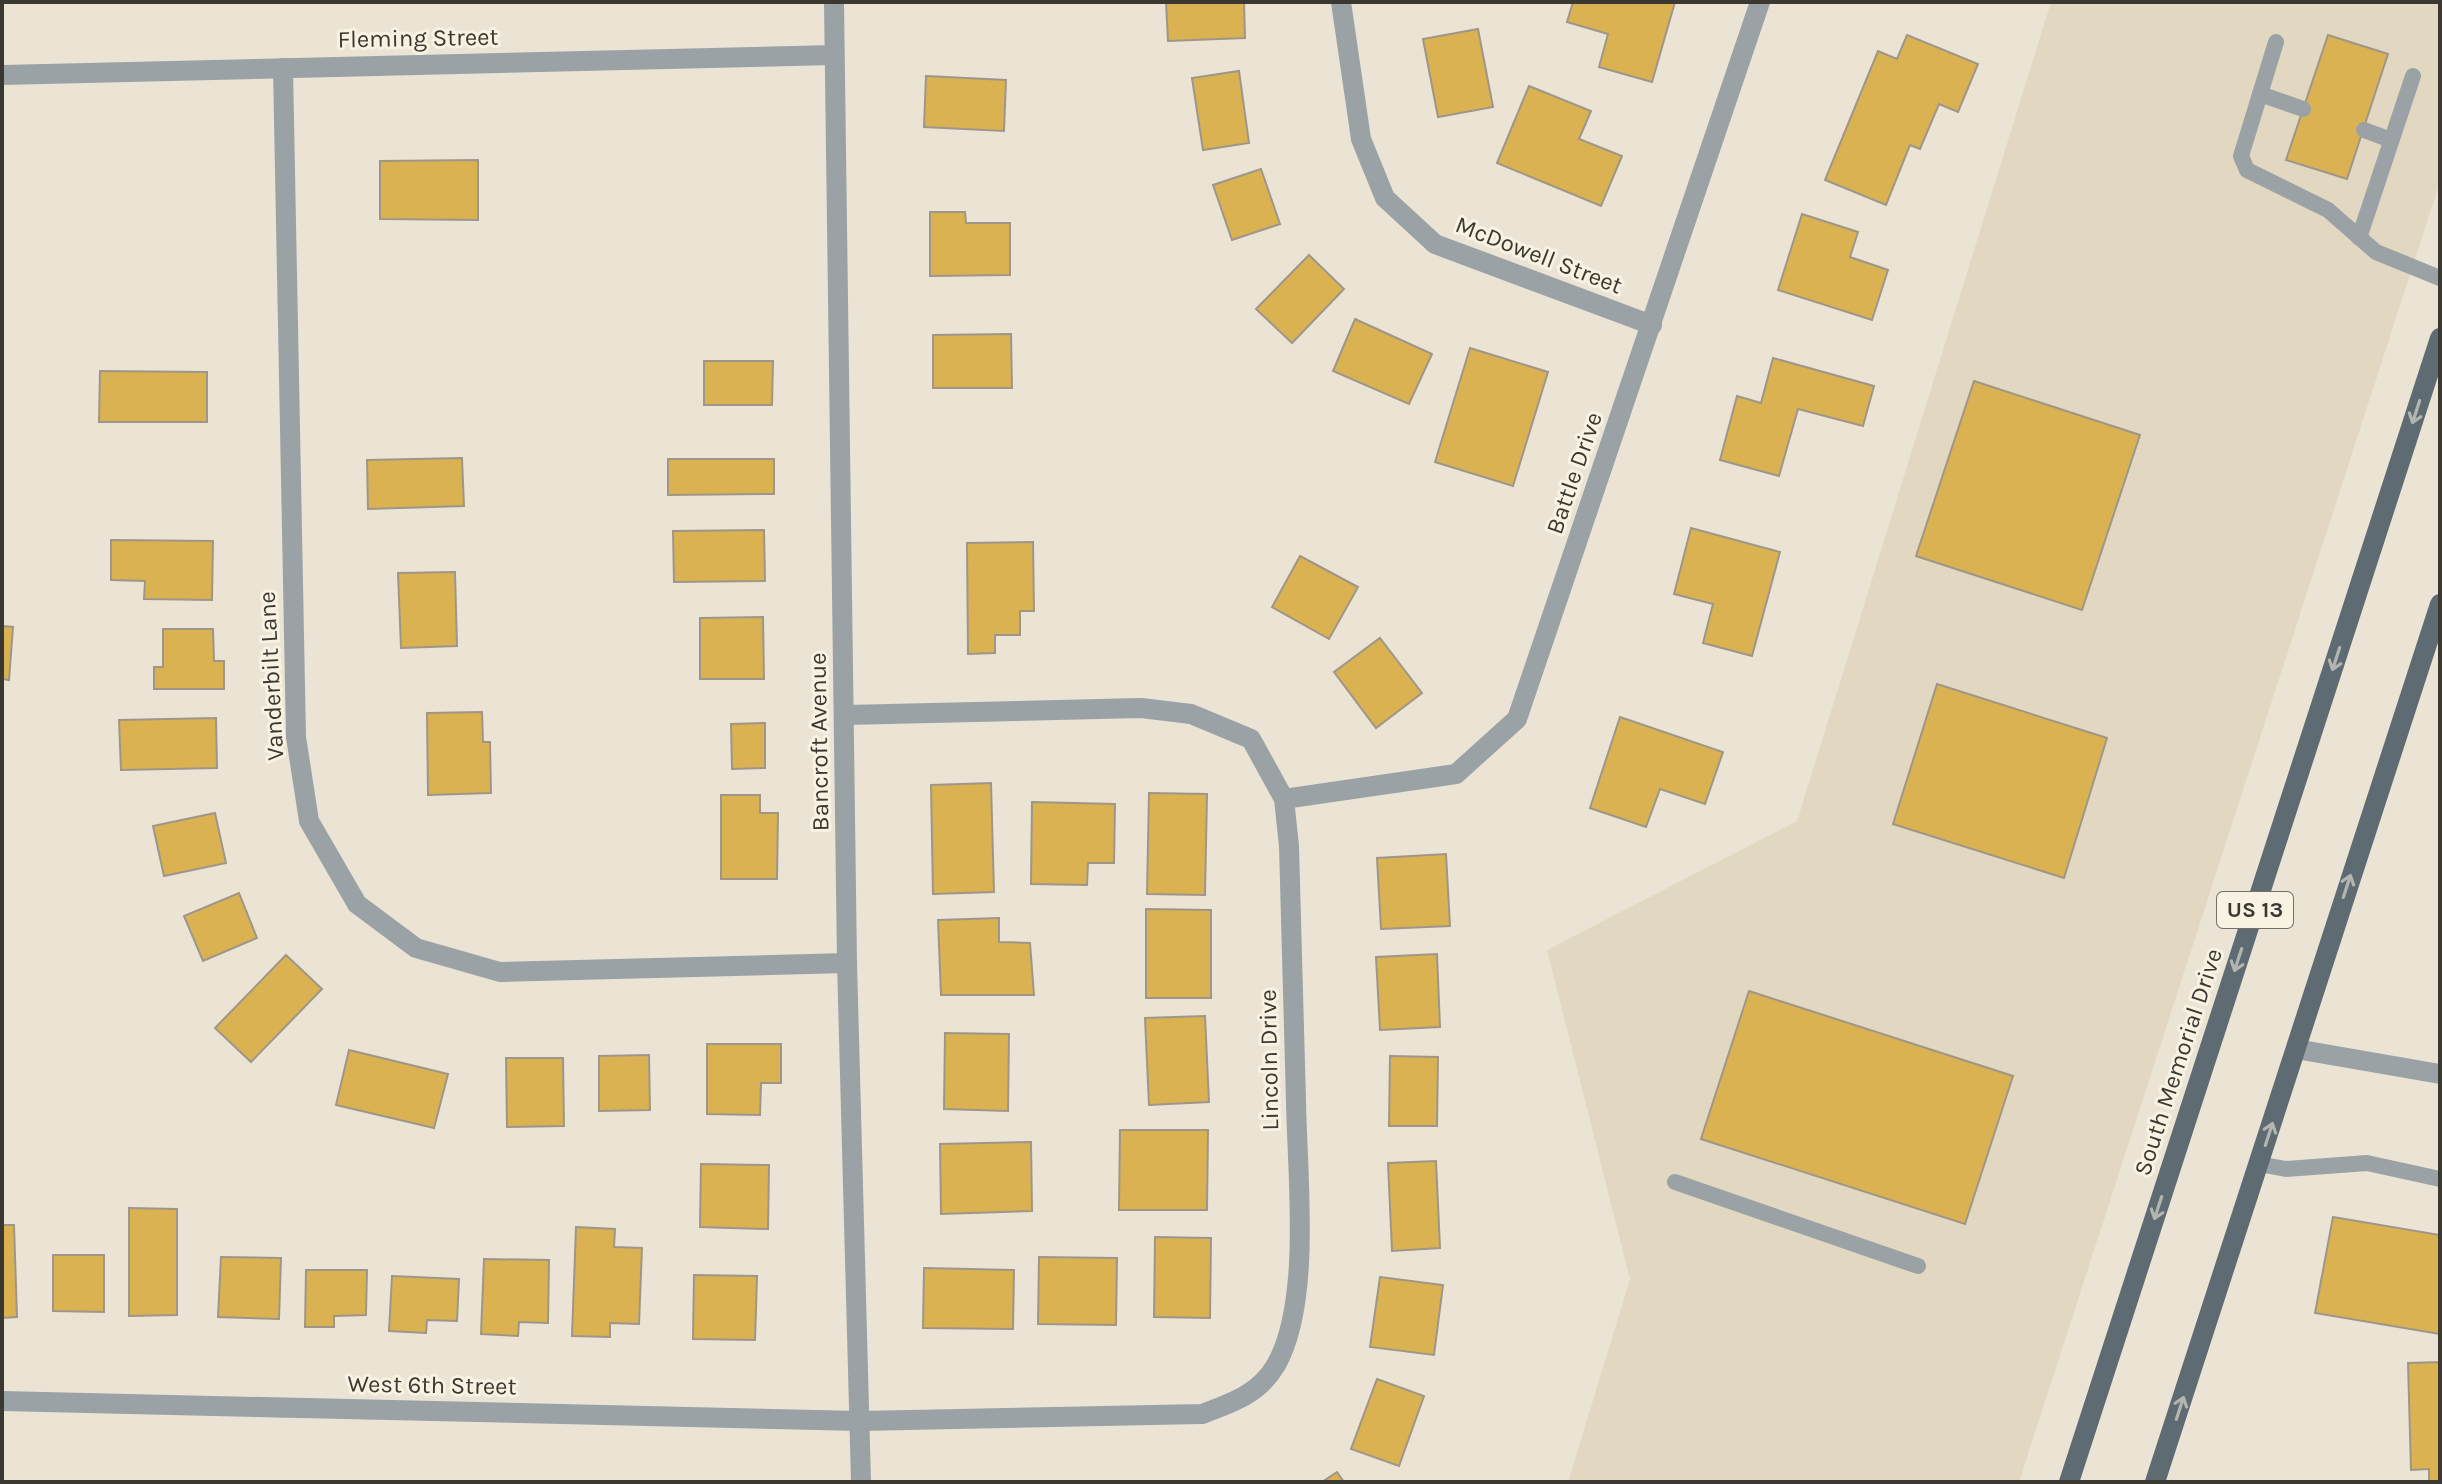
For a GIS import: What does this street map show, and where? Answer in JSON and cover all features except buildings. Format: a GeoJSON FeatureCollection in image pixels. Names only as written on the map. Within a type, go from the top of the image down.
{"type":"FeatureCollection","features":[{"type":"Feature","properties":{"kind":"main road","name":"South Memorial Drive"},"geometry":{"type":"LineString","coordinates":[[2069,1482],[2440,338]]}},
{"type":"Feature","properties":{"kind":"main road"},"geometry":{"type":"LineString","coordinates":[[2155,1482],[2440,604]]}},
{"type":"Feature","properties":{"kind":"street","name":"Bancroft Avenue"},"geometry":{"type":"LineString","coordinates":[[834,2],[847,963],[861,1482]]}},
{"type":"Feature","properties":{"kind":"street","name":"McDowell Street"},"geometry":{"type":"LineString","coordinates":[[1341,2],[1361,139],[1385,198],[1435,244],[1652,325]]}},
{"type":"Feature","properties":{"kind":"street","name":"Battle Drive"},"geometry":{"type":"LineString","coordinates":[[1284,799],[1456,774],[1517,719],[1760,2]]}},
{"type":"Feature","properties":{"kind":"street","name":"Fleming Street"},"geometry":{"type":"LineString","coordinates":[[2,75],[834,55]]}},
{"type":"Feature","properties":{"kind":"street","name":"Vanderbilt Lane"},"geometry":{"type":"LineString","coordinates":[[283,68],[296,737],[309,821],[357,904],[416,948],[500,972],[847,963]]}},
{"type":"Feature","properties":{"kind":"street","name":"Lincoln Drive"},"geometry":{"type":"LineString","coordinates":[[845,715],[1141,708],[1191,714],[1251,739],[1284,799],[1289,846],[1299,1252],[1288,1337],[1276,1365],[1258,1388],[1233,1403],[1202,1414],[860,1421]]}},
{"type":"Feature","properties":{"kind":"street"},"geometry":{"type":"LineString","coordinates":[[2296,1049],[2440,1074]]}},
{"type":"Feature","properties":{"kind":"street","name":"West 6th Street"},"geometry":{"type":"LineString","coordinates":[[2,1401],[860,1421]]}},
{"type":"Feature","properties":{"kind":"lane"},"geometry":{"type":"LineString","coordinates":[[2276,42],[2241,156],[2247,170],[2328,210],[2376,252],[2440,278]]}},
{"type":"Feature","properties":{"kind":"lane"},"geometry":{"type":"LineString","coordinates":[[2359,238],[2413,76]]}},
{"type":"Feature","properties":{"kind":"lane"},"geometry":{"type":"LineString","coordinates":[[2260,94],[2303,109]]}},
{"type":"Feature","properties":{"kind":"lane"},"geometry":{"type":"LineString","coordinates":[[2364,130],[2391,140]]}},
{"type":"Feature","properties":{"kind":"lane"},"geometry":{"type":"LineString","coordinates":[[2259,1164],[2286,1169],[2367,1163],[2440,1179]]}},
{"type":"Feature","properties":{"kind":"lane"},"geometry":{"type":"LineString","coordinates":[[1675,1182],[1918,1266]]}},
{"type":"Feature","properties":{"kind":"shaded area"},"geometry":{"type":"Polygon","coordinates":[[[2051,2],[2440,2],[2440,182],[2019,1482],[1568,1482],[1630,1279],[1547,950],[1797,821],[2051,2]]]}}]}
